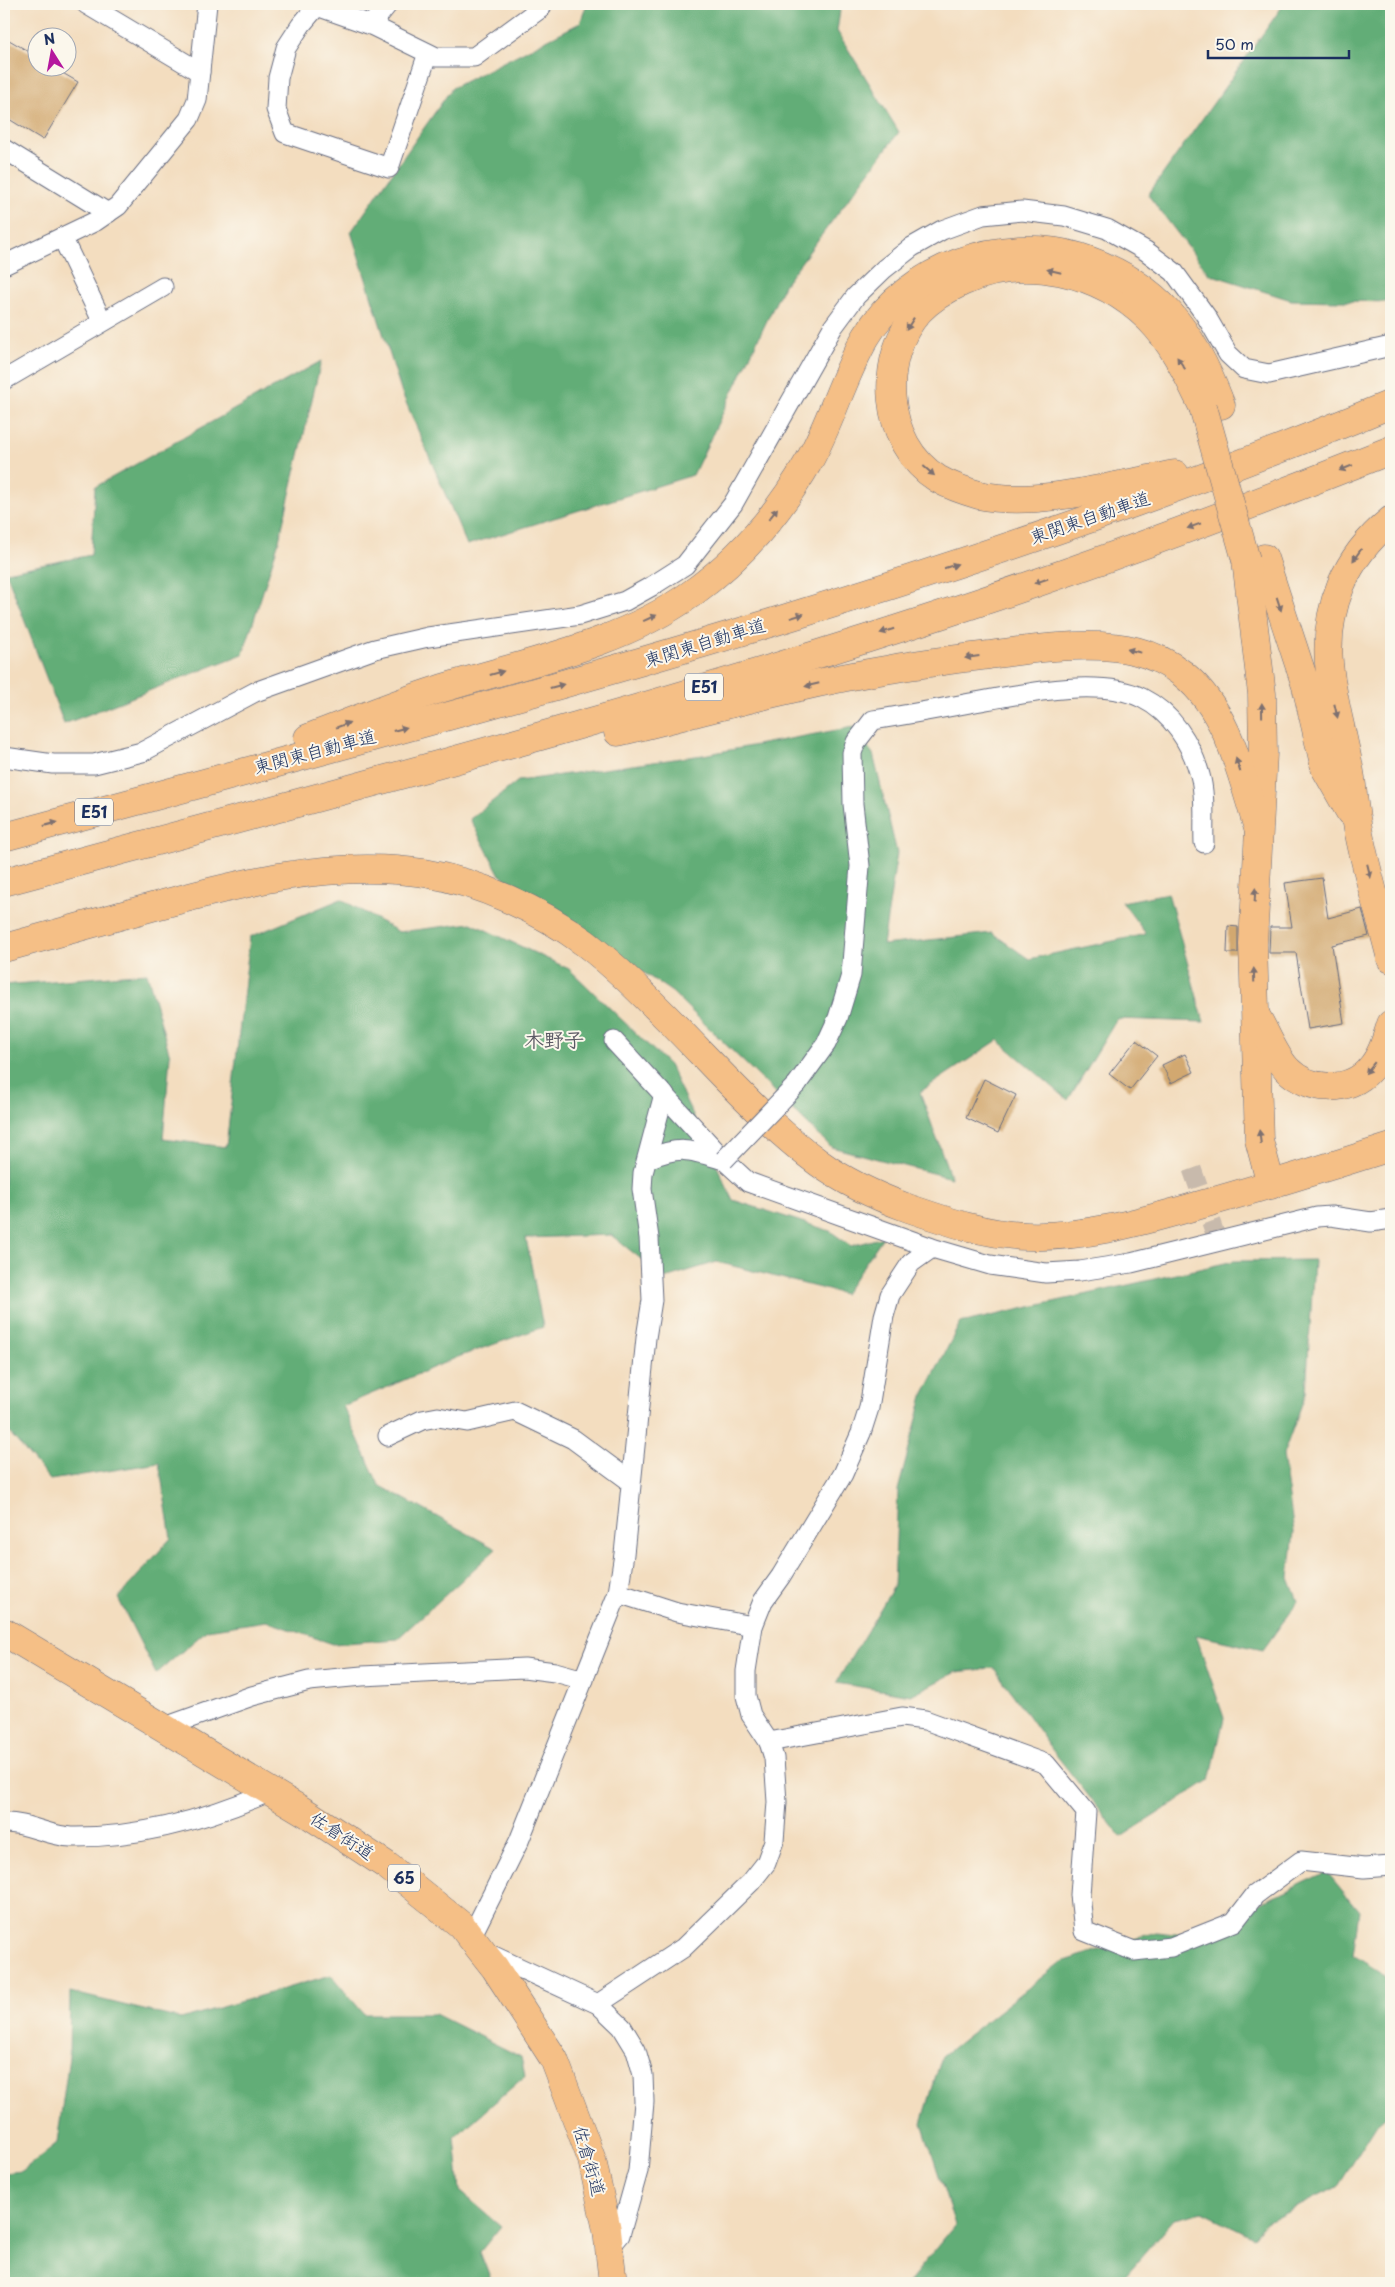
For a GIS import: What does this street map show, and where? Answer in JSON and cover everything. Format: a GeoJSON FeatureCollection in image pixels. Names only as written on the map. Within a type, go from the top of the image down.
{"type":"FeatureCollection","features":[{"type":"Feature","properties":{"kind":"main road"},"geometry":{"type":"LineString","coordinates":[[184,788],[240,764],[404,702],[438,690],[546,660],[598,641],[662,613],[734,560],[771,518],[793,488],[810,459],[867,336],[888,310],[920,282],[977,256],[1016,250],[1041,249],[1087,260],[1123,275],[1150,294],[1174,317],[1189,336],[1211,377],[1212,406],[1255,559],[1306,686],[1325,768],[1357,824]]}},
{"type":"Feature","properties":{"kind":"main road"},"geometry":{"type":"LineString","coordinates":[[1212,406],[1150,320],[1132,305],[1097,284],[1054,270],[1035,267],[1000,271],[970,279],[932,299],[920,310],[896,350],[890,386],[891,402],[898,427],[906,445],[925,468],[937,478],[957,488],[980,495],[1004,498],[1060,495],[1177,474],[1385,406]]}},
{"type":"Feature","properties":{"kind":"main road","name":"東関東自動車道"},"geometry":{"type":"LineString","coordinates":[[4,837],[628,666],[805,613],[1114,510],[1254,458],[1385,406]]}},
{"type":"Feature","properties":{"kind":"main road","name":"E51"},"geometry":{"type":"LineString","coordinates":[[4,882],[231,822],[641,707],[979,602],[1259,502],[1391,450]]}},
{"type":"Feature","properties":{"kind":"main road"},"geometry":{"type":"LineString","coordinates":[[1391,520],[1366,544],[1345,575],[1330,618],[1328,663],[1333,698],[1349,767],[1357,824],[1391,959]]}},
{"type":"Feature","properties":{"kind":"main road"},"geometry":{"type":"LineString","coordinates":[[1255,559],[1263,753],[1253,944],[1259,1140],[1272,1184]]}},
{"type":"Feature","properties":{"kind":"main road"},"geometry":{"type":"LineString","coordinates":[[231,822],[832,680],[891,668],[1025,650],[1107,647],[1135,651],[1160,660],[1183,674],[1205,696],[1225,731],[1258,828]]}},
{"type":"Feature","properties":{"kind":"main road"},"geometry":{"type":"LineString","coordinates":[[4,948],[234,885],[290,875],[367,868],[426,874],[485,890],[543,916],[585,943],[633,984],[782,1133],[822,1165],[892,1202],[931,1216],[977,1229],[1024,1236],[1068,1235],[1118,1228],[1272,1184],[1391,1147]]}},
{"type":"Feature","properties":{"kind":"main road"},"geometry":{"type":"LineString","coordinates":[[1255,1014],[1286,1068],[1304,1082],[1327,1087],[1352,1083],[1366,1073],[1383,1048],[1391,1024]]}},
{"type":"Feature","properties":{"kind":"main road","name":"佐倉街道"},"geometry":{"type":"LineString","coordinates":[[4,1632],[271,1791],[386,1865],[461,1925],[505,1982],[554,2059],[592,2160],[614,2283]]}},
{"type":"Feature","properties":{"kind":"street"},"geometry":{"type":"LineString","coordinates":[[86,4],[200,72]]}},
{"type":"Feature","properties":{"kind":"street"},"geometry":{"type":"LineString","coordinates":[[4,265],[96,221],[118,206],[189,119],[197,100],[208,4]]}},
{"type":"Feature","properties":{"kind":"street"},"geometry":{"type":"LineString","coordinates":[[371,25],[388,4]]}},
{"type":"Feature","properties":{"kind":"street"},"geometry":{"type":"LineString","coordinates":[[428,53],[389,168],[285,133],[276,109],[278,78],[286,48],[317,5],[371,25],[428,53],[436,57],[474,57],[541,8],[542,4]]}},
{"type":"Feature","properties":{"kind":"street"},"geometry":{"type":"LineString","coordinates":[[4,149],[108,212]]}},
{"type":"Feature","properties":{"kind":"street"},"geometry":{"type":"LineString","coordinates":[[4,757],[53,764],[94,764],[142,752],[255,692],[375,649],[428,637],[580,615],[625,600],[652,586],[685,565],[733,504],[833,327],[856,296],[884,269],[912,247],[942,230],[983,215],[1022,211],[1064,216],[1108,229],[1174,272],[1206,316],[1228,354],[1244,369],[1269,374],[1391,346]]}},
{"type":"Feature","properties":{"kind":"street"},"geometry":{"type":"LineString","coordinates":[[62,237],[102,321]]}},
{"type":"Feature","properties":{"kind":"street"},"geometry":{"type":"LineString","coordinates":[[4,380],[163,287]]}},
{"type":"Feature","properties":{"kind":"street"},"geometry":{"type":"LineString","coordinates":[[724,1160],[797,1084],[826,1044],[838,1018],[851,975],[860,866],[853,804],[852,753],[856,742],[873,720],[1030,693],[1086,688],[1116,691],[1140,697],[1158,708],[1175,725],[1191,752],[1200,776],[1203,798],[1204,843]]}},
{"type":"Feature","properties":{"kind":"street"},"geometry":{"type":"LineString","coordinates":[[614,1041],[724,1160],[748,1182],[932,1248],[990,1265],[1046,1273],[1080,1271],[1131,1263],[1317,1216],[1331,1216],[1371,1222],[1391,1220]]}},
{"type":"Feature","properties":{"kind":"street"},"geometry":{"type":"LineString","coordinates":[[609,2248],[620,2235],[638,2171],[644,2102],[643,2074],[636,2050],[622,2027],[598,2004],[476,1944],[618,1593],[652,1300],[649,1238],[642,1189],[643,1174],[664,1094]]}},
{"type":"Feature","properties":{"kind":"street"},"geometry":{"type":"LineString","coordinates":[[648,1159],[667,1151],[683,1149],[724,1160]]}},
{"type":"Feature","properties":{"kind":"street"},"geometry":{"type":"LineString","coordinates":[[598,2004],[683,1948],[751,1882],[766,1862],[774,1841],[777,1802],[774,1758],[769,1742],[751,1715],[746,1696],[746,1671],[753,1626],[763,1601],[781,1576],[843,1474],[861,1433],[869,1408],[884,1316],[890,1295],[911,1263],[932,1248]]}},
{"type":"Feature","properties":{"kind":"street"},"geometry":{"type":"LineString","coordinates":[[388,1436],[422,1420],[438,1417],[467,1422],[515,1411],[573,1439],[630,1481]]}},
{"type":"Feature","properties":{"kind":"street"},"geometry":{"type":"LineString","coordinates":[[618,1593],[677,1612],[753,1626]]}},
{"type":"Feature","properties":{"kind":"street"},"geometry":{"type":"LineString","coordinates":[[165,1727],[252,1696],[309,1681],[362,1676],[524,1668],[555,1672],[584,1680]]}},
{"type":"Feature","properties":{"kind":"street"},"geometry":{"type":"LineString","coordinates":[[769,1742],[902,1717],[925,1720],[1046,1764],[1086,1812],[1080,1895],[1084,1932],[1134,1951],[1171,1947],[1234,1922],[1255,1895],[1300,1860],[1364,1868],[1391,1866]]}},
{"type":"Feature","properties":{"kind":"street"},"geometry":{"type":"LineString","coordinates":[[4,1823],[69,1837],[111,1835],[176,1825],[230,1810],[271,1791]]}},
{"type":"Feature","properties":{"kind":"green space"},"geometry":{"type":"Polygon","coordinates":[[[587,4],[841,4],[837,31],[899,132],[784,285],[693,475],[467,545],[402,393],[351,232],[452,88],[580,23],[587,4]]]}},
{"type":"Feature","properties":{"kind":"green space"},"geometry":{"type":"Polygon","coordinates":[[[1284,4],[1391,4],[1391,302],[1291,300],[1209,274],[1148,195],[1284,4]]]}},
{"type":"Feature","properties":{"kind":"green space"},"geometry":{"type":"Polygon","coordinates":[[[321,361],[279,541],[243,654],[64,724],[6,572],[91,555],[95,487],[321,361]]]}},
{"type":"Feature","properties":{"kind":"green space"},"geometry":{"type":"Polygon","coordinates":[[[853,727],[873,754],[897,853],[883,945],[992,933],[1029,959],[1146,934],[1122,902],[1168,893],[1204,1022],[1117,1019],[1068,1100],[998,1040],[920,1092],[951,1178],[831,1147],[672,992],[500,875],[470,819],[518,781],[703,755],[853,727]]]}},
{"type":"Feature","properties":{"kind":"green space"},"geometry":{"type":"Polygon","coordinates":[[[341,899],[399,932],[471,923],[569,969],[669,1065],[733,1200],[830,1231],[851,1246],[883,1237],[844,1294],[717,1262],[665,1278],[611,1235],[526,1238],[543,1327],[458,1357],[343,1406],[379,1485],[496,1549],[397,1639],[333,1644],[266,1621],[207,1630],[156,1674],[118,1598],[171,1538],[159,1463],[50,1480],[4,1426],[4,985],[147,973],[170,1056],[163,1139],[226,1147],[250,937],[341,899]]]}},
{"type":"Feature","properties":{"kind":"green space"},"geometry":{"type":"Polygon","coordinates":[[[1314,1260],[1306,1393],[1283,1455],[1294,1532],[1289,1578],[1298,1601],[1263,1650],[1196,1635],[1224,1718],[1210,1780],[1121,1837],[1053,1751],[994,1668],[956,1672],[911,1695],[836,1683],[894,1586],[898,1490],[923,1396],[960,1323],[1234,1261],[1314,1260]]]}},
{"type":"Feature","properties":{"kind":"green space"},"geometry":{"type":"Polygon","coordinates":[[[1327,1872],[1359,1911],[1353,1955],[1380,1972],[1391,1986],[1391,2111],[1378,2122],[1337,2187],[1266,2223],[1254,2237],[1203,2212],[1174,2219],[1119,2283],[908,2283],[955,2225],[922,2123],[942,2056],[1061,1962],[1156,1932],[1212,1938],[1259,1904],[1327,1872]]]}},
{"type":"Feature","properties":{"kind":"green space"},"geometry":{"type":"Polygon","coordinates":[[[331,1975],[364,2014],[435,2014],[521,2057],[525,2076],[455,2137],[460,2191],[501,2226],[480,2252],[492,2283],[4,2283],[4,2173],[22,2171],[57,2143],[69,2057],[70,1992],[181,2019],[331,1975]]]}},
{"type":"Feature","properties":{"kind":"building"},"geometry":{"type":"Polygon","coordinates":[[[4,37],[28,51],[28,78],[71,78],[78,82],[43,140],[4,116],[4,37]]]}},
{"type":"Feature","properties":{"kind":"building"},"geometry":{"type":"Polygon","coordinates":[[[1322,878],[1328,918],[1362,909],[1369,936],[1332,945],[1344,1023],[1308,1029],[1296,953],[1269,953],[1270,927],[1292,927],[1285,883],[1322,878]]]}},
{"type":"Feature","properties":{"kind":"building"},"geometry":{"type":"Polygon","coordinates":[[[1228,926],[1238,927],[1238,953],[1227,953],[1228,926]]]}},
{"type":"Feature","properties":{"kind":"building"},"geometry":{"type":"Polygon","coordinates":[[[1136,1040],[1157,1056],[1130,1090],[1109,1074],[1136,1040]]]}},
{"type":"Feature","properties":{"kind":"building"},"geometry":{"type":"Polygon","coordinates":[[[1185,1054],[1194,1072],[1171,1083],[1162,1065],[1185,1054]]]}},
{"type":"Feature","properties":{"kind":"building"},"geometry":{"type":"Polygon","coordinates":[[[984,1079],[1016,1095],[998,1133],[966,1118],[984,1079]]]}},
{"type":"Feature","properties":{"kind":"tunnel"},"geometry":{"type":"LineString","coordinates":[[1192,1169],[1218,1242]]}},
{"type":"Feature","properties":{"kind":"district","name":"木野子"},"geometry":{"type":"Point","coordinates":[554,1040]}}]}
